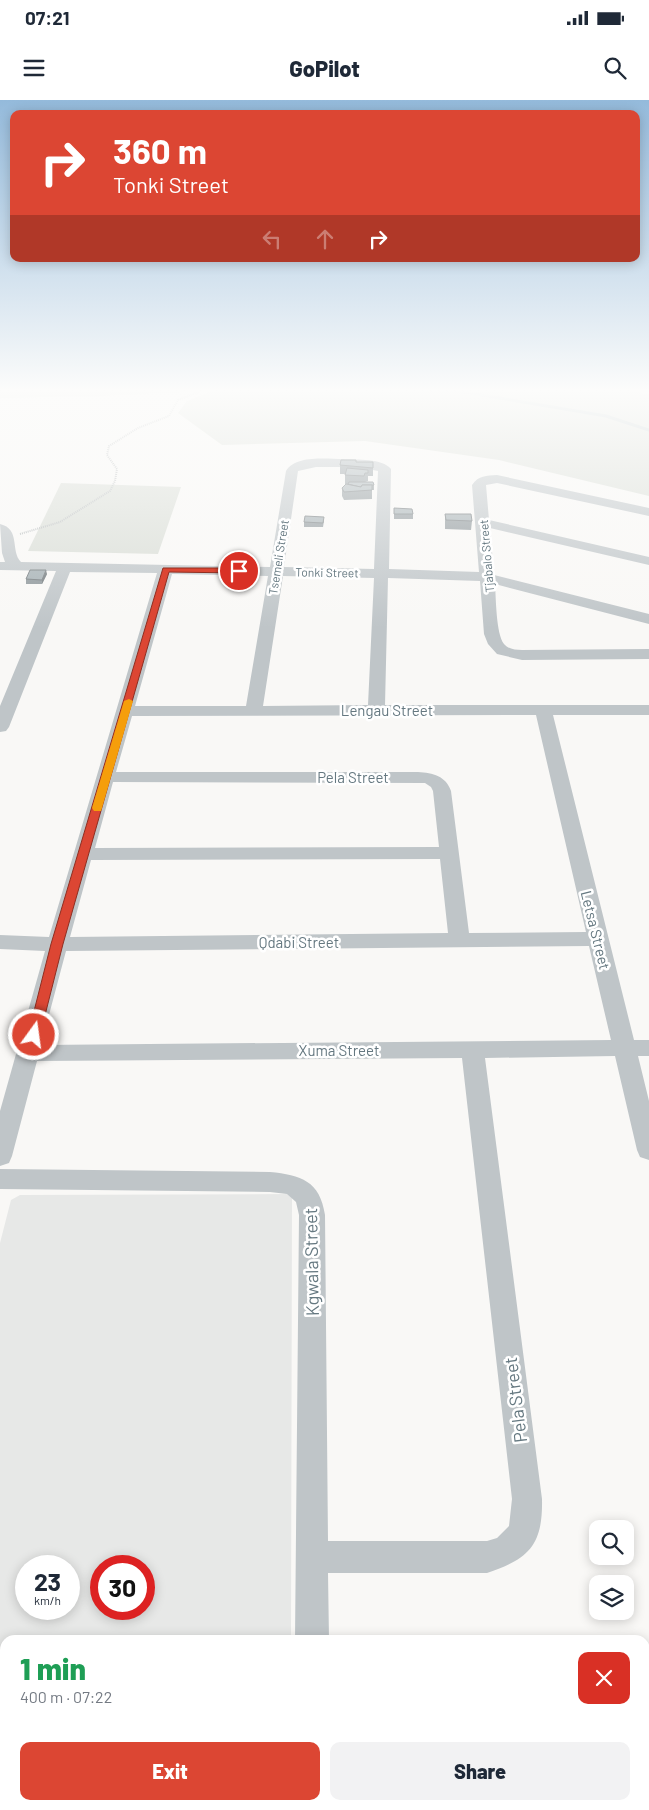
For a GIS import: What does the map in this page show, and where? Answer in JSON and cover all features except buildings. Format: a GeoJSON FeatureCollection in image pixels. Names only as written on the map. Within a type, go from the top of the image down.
{"type":"FeatureCollection","features":[{"type":"Feature","properties":{"kind":"street","name":"Tsemeli Street"},"geometry":{"type":"LineString","coordinates":[[254,710],[294,469]]}},
{"type":"Feature","properties":{"kind":"street","name":"Tsemeli Street"},"geometry":{"type":"LineString","coordinates":[[376,710],[385,469]]}},
{"type":"Feature","properties":{"kind":"street","name":"Tjabalo Street"},"geometry":{"type":"LineString","coordinates":[[649,512],[491,479],[483,480],[479,485],[484,523],[492,639],[496,646],[503,652],[536,655],[649,654]]}},
{"type":"Feature","properties":{"kind":"street"},"geometry":{"type":"LineString","coordinates":[[484,523],[649,561]]}},
{"type":"Feature","properties":{"kind":"street"},"geometry":{"type":"LineString","coordinates":[[0,528],[4,530],[10,542],[8,555],[12,563],[17,566]]}},
{"type":"Feature","properties":{"kind":"street","name":"Tonki Street"},"geometry":{"type":"LineString","coordinates":[[0,566],[467,575],[488,578],[649,619]]}},
{"type":"Feature","properties":{"kind":"street"},"geometry":{"type":"LineString","coordinates":[[0,727],[65,567]]}},
{"type":"Feature","properties":{"kind":"street"},"geometry":{"type":"LineString","coordinates":[[0,1156],[57,944],[166,569]]}},
{"type":"Feature","properties":{"kind":"street","name":"Letsa Street"},"geometry":{"type":"LineString","coordinates":[[544,710],[649,1150]]}},
{"type":"Feature","properties":{"kind":"street","name":"Lengau Street"},"geometry":{"type":"LineString","coordinates":[[126,711],[649,710]]}},
{"type":"Feature","properties":{"kind":"street","name":"Pela Street"},"geometry":{"type":"LineString","coordinates":[[106,777],[429,778],[440,785],[459,941]]}},
{"type":"Feature","properties":{"kind":"street"},"geometry":{"type":"LineString","coordinates":[[84,854],[448,853]]}},
{"type":"Feature","properties":{"kind":"street","name":"Qdabi Street"},"geometry":{"type":"LineString","coordinates":[[0,942],[57,944],[598,940]]}},
{"type":"Feature","properties":{"kind":"street","name":"Xuma Street"},"geometry":{"type":"LineString","coordinates":[[29,1053],[649,1048]]}},
{"type":"Feature","properties":{"kind":"street","name":"Pela Street"},"geometry":{"type":"LineString","coordinates":[[312,1557],[487,1557],[501,1554],[511,1548],[520,1540],[525,1526],[527,1499],[472,1049]]}},
{"type":"Feature","properties":{"kind":"street","name":"Kgwala Street"},"geometry":{"type":"LineString","coordinates":[[0,1179],[270,1182],[293,1186],[302,1190],[308,1196],[312,1204],[312,1635]]}},
{"type":"Feature","properties":{"kind":"path"},"geometry":{"type":"LineString","coordinates":[[9,540],[26,530],[60,522],[110,491],[115,481],[117,469]]}},
{"type":"Feature","properties":{"kind":"shaded area"},"geometry":{"type":"Polygon","coordinates":[[[536,469],[649,469],[649,496],[536,469]]]}},
{"type":"Feature","properties":{"kind":"shaded area"},"geometry":{"type":"Polygon","coordinates":[[[61,483],[181,487],[158,554],[28,551],[61,483]]]}},
{"type":"Feature","properties":{"kind":"shaded area"},"geometry":{"type":"Polygon","coordinates":[[[292,1194],[291,1635],[0,1635],[0,1243],[11,1200],[20,1195],[292,1194]]]}},
{"type":"Feature","properties":{"kind":"slow traffic"},"geometry":{"type":"LineString","coordinates":[[97,808],[129,701]]}},
{"type":"Feature","properties":{"kind":"route"},"geometry":{"type":"LineString","coordinates":[[34,1035],[57,944],[166,569],[239,571]]}}]}
